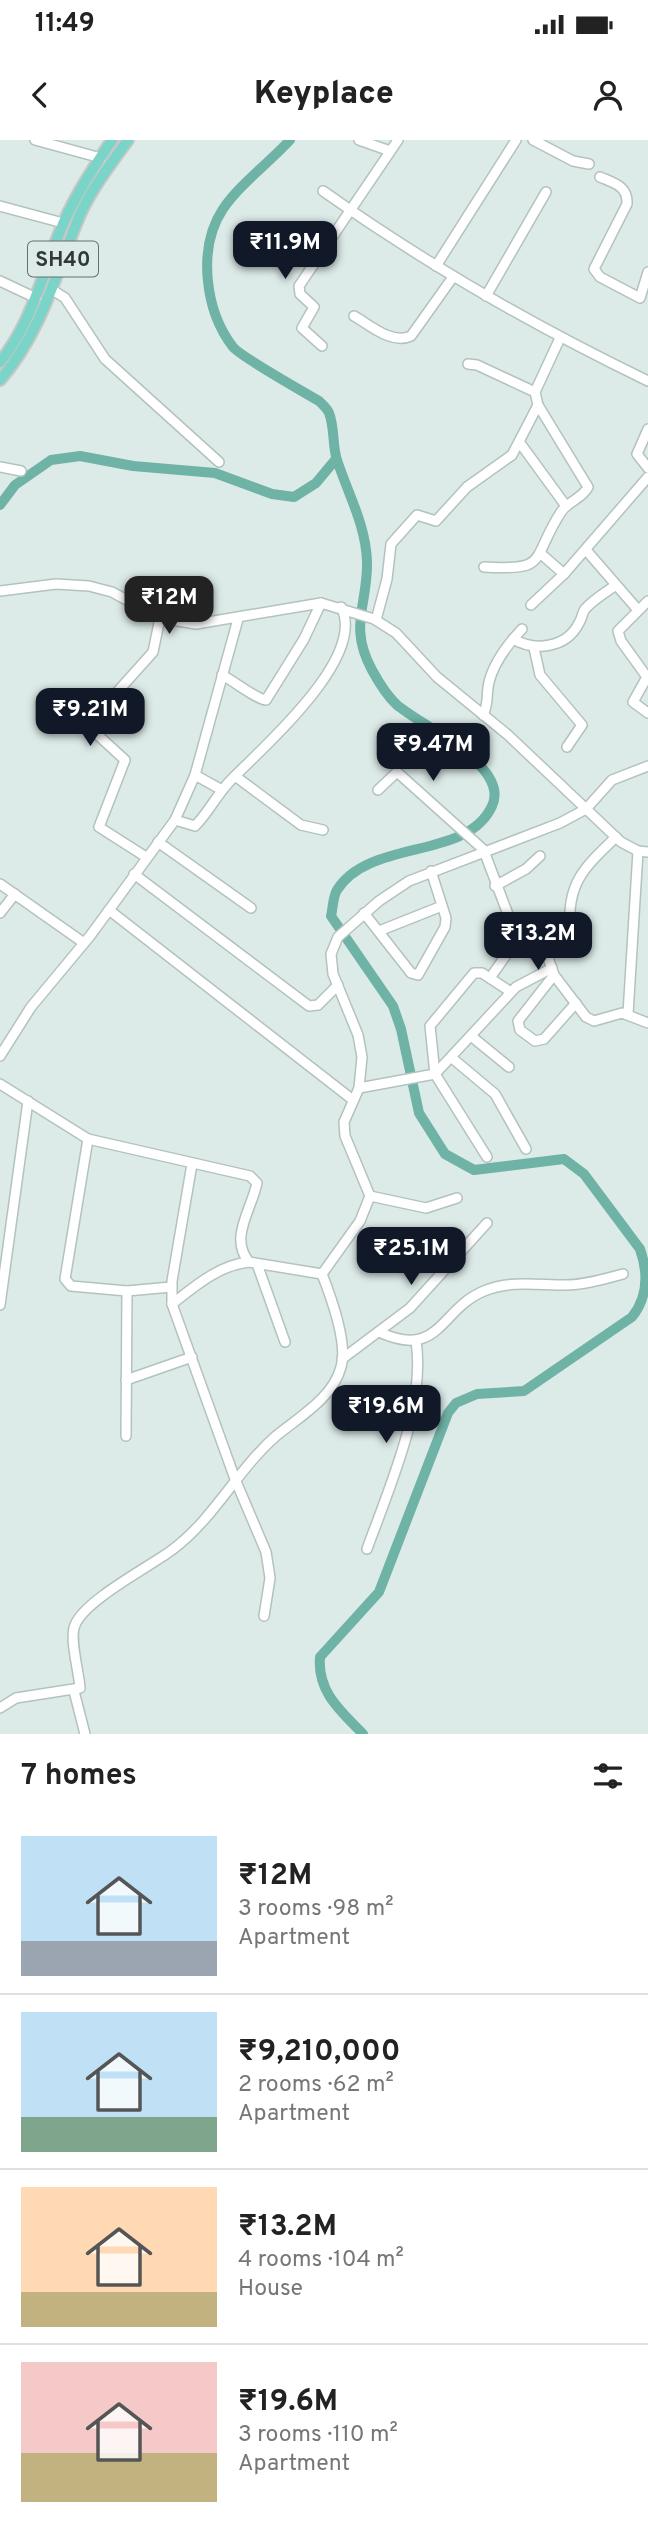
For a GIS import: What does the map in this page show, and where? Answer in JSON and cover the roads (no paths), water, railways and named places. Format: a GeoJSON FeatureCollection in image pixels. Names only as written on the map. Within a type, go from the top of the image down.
{"type":"FeatureCollection","features":[{"type":"Feature","properties":{"kind":"main road","name":"SH40"},"geometry":{"type":"LineString","coordinates":[[0,362],[20,332],[36,298],[63,223],[83,184],[112,140]]}},
{"type":"Feature","properties":{"kind":"main road","name":"SH40"},"geometry":{"type":"LineString","coordinates":[[0,380],[10,369],[42,312],[82,211],[128,140]]}},
{"type":"Feature","properties":{"kind":"street"},"geometry":{"type":"LineString","coordinates":[[35,140],[101,158]]}},
{"type":"Feature","properties":{"kind":"street"},"geometry":{"type":"LineString","coordinates":[[359,140],[390,151]]}},
{"type":"Feature","properties":{"kind":"street"},"geometry":{"type":"LineString","coordinates":[[322,346],[302,328],[314,307],[300,294],[299,286],[398,140]]}},
{"type":"Feature","properties":{"kind":"street"},"geometry":{"type":"LineString","coordinates":[[436,267],[516,140]]}},
{"type":"Feature","properties":{"kind":"street"},"geometry":{"type":"LineString","coordinates":[[533,140],[564,158],[589,164]]}},
{"type":"Feature","properties":{"kind":"street"},"geometry":{"type":"LineString","coordinates":[[600,177],[623,188],[628,197],[594,269],[600,277],[644,300],[648,272]]}},
{"type":"Feature","properties":{"kind":"street"},"geometry":{"type":"LineString","coordinates":[[323,191],[453,278],[560,338],[648,381]]}},
{"type":"Feature","properties":{"kind":"street"},"geometry":{"type":"LineString","coordinates":[[486,296],[546,192]]}},
{"type":"Feature","properties":{"kind":"street"},"geometry":{"type":"LineString","coordinates":[[0,206],[63,223]]}},
{"type":"Feature","properties":{"kind":"street"},"geometry":{"type":"LineString","coordinates":[[354,316],[394,338],[404,339],[411,336],[453,278]]}},
{"type":"Feature","properties":{"kind":"street"},"geometry":{"type":"LineString","coordinates":[[0,281],[36,298]]}},
{"type":"Feature","properties":{"kind":"street"},"geometry":{"type":"LineString","coordinates":[[51,289],[65,298],[105,359],[219,462]]}},
{"type":"Feature","properties":{"kind":"street"},"geometry":{"type":"LineString","coordinates":[[484,566],[520,569],[532,564],[566,506],[584,494],[588,487],[538,405],[535,392],[560,338]]}},
{"type":"Feature","properties":{"kind":"street"},"geometry":{"type":"LineString","coordinates":[[468,364],[477,365],[535,392]]}},
{"type":"Feature","properties":{"kind":"street"},"geometry":{"type":"LineString","coordinates":[[375,620],[395,537],[417,515],[436,522],[467,487],[503,463],[520,443],[538,405]]}},
{"type":"Feature","properties":{"kind":"street"},"geometry":{"type":"LineString","coordinates":[[648,429],[637,454],[648,468]]}},
{"type":"Feature","properties":{"kind":"street"},"geometry":{"type":"LineString","coordinates":[[520,443],[566,506]]}},
{"type":"Feature","properties":{"kind":"street"},"geometry":{"type":"LineString","coordinates":[[0,467],[21,471]]}},
{"type":"Feature","properties":{"kind":"street"},"geometry":{"type":"LineString","coordinates":[[531,605],[586,550],[648,477]]}},
{"type":"Feature","properties":{"kind":"street"},"geometry":{"type":"LineString","coordinates":[[586,550],[638,610]]}},
{"type":"Feature","properties":{"kind":"street"},"geometry":{"type":"LineString","coordinates":[[540,553],[564,574]]}},
{"type":"Feature","properties":{"kind":"street"},"geometry":{"type":"LineString","coordinates":[[3,595],[15,589],[56,584],[89,586],[112,593],[160,618],[197,624],[321,603],[375,620],[396,633],[437,677],[508,734],[616,837],[643,851],[628,1014]]}},
{"type":"Feature","properties":{"kind":"street"},"geometry":{"type":"LineString","coordinates":[[513,639],[534,648],[544,648],[570,633],[580,622],[584,610],[616,585]]}},
{"type":"Feature","properties":{"kind":"street"},"geometry":{"type":"LineString","coordinates":[[648,601],[619,628],[618,636],[647,677],[633,702],[648,713]]}},
{"type":"Feature","properties":{"kind":"street"},"geometry":{"type":"LineString","coordinates":[[222,676],[266,700],[304,639],[321,603]]}},
{"type":"Feature","properties":{"kind":"street"},"geometry":{"type":"LineString","coordinates":[[175,820],[195,826],[222,790],[296,715],[336,656],[345,631],[346,617],[343,608]]}},
{"type":"Feature","properties":{"kind":"street"},"geometry":{"type":"LineString","coordinates":[[146,857],[99,827],[125,760],[89,727],[93,719],[153,652],[160,618]]}},
{"type":"Feature","properties":{"kind":"street"},"geometry":{"type":"LineString","coordinates":[[0,1056],[31,1007],[84,943],[175,820],[195,775],[238,619]]}},
{"type":"Feature","properties":{"kind":"street"},"geometry":{"type":"LineString","coordinates":[[483,716],[488,708],[492,672],[522,629]]}},
{"type":"Feature","properties":{"kind":"street"},"geometry":{"type":"LineString","coordinates":[[534,648],[540,675],[582,725],[567,747]]}},
{"type":"Feature","properties":{"kind":"street"},"geometry":{"type":"LineString","coordinates":[[322,1274],[360,1221],[370,1196],[345,1136],[344,1122],[359,1088],[362,1057],[358,1035],[338,985],[331,954],[338,937],[364,913],[409,881],[560,823],[586,809],[612,780],[648,766]]}},
{"type":"Feature","properties":{"kind":"street"},"geometry":{"type":"LineString","coordinates":[[378,790],[397,772],[484,851],[495,886],[509,917],[546,952],[553,971],[590,1020],[628,1014],[648,1023]]}},
{"type":"Feature","properties":{"kind":"street"},"geometry":{"type":"LineString","coordinates":[[195,775],[222,790]]}},
{"type":"Feature","properties":{"kind":"street"},"geometry":{"type":"LineString","coordinates":[[235,776],[302,825],[323,830]]}},
{"type":"Feature","properties":{"kind":"street"},"geometry":{"type":"LineString","coordinates":[[570,928],[572,890],[591,861],[616,837]]}},
{"type":"Feature","properties":{"kind":"street"},"geometry":{"type":"LineString","coordinates":[[158,842],[251,908]]}},
{"type":"Feature","properties":{"kind":"street"},"geometry":{"type":"LineString","coordinates":[[495,886],[526,869],[540,856]]}},
{"type":"Feature","properties":{"kind":"street"},"geometry":{"type":"LineString","coordinates":[[364,913],[411,973],[418,975],[445,927],[442,906],[431,872]]}},
{"type":"Feature","properties":{"kind":"street"},"geometry":{"type":"LineString","coordinates":[[134,874],[309,1006],[318,1005],[338,985]]}},
{"type":"Feature","properties":{"kind":"street"},"geometry":{"type":"LineString","coordinates":[[0,884],[84,943]]}},
{"type":"Feature","properties":{"kind":"street"},"geometry":{"type":"LineString","coordinates":[[0,913],[15,894]]}},
{"type":"Feature","properties":{"kind":"street"},"geometry":{"type":"LineString","coordinates":[[379,930],[442,906]]}},
{"type":"Feature","properties":{"kind":"street"},"geometry":{"type":"LineString","coordinates":[[108,910],[353,1100]]}},
{"type":"Feature","properties":{"kind":"street"},"geometry":{"type":"LineString","coordinates":[[490,978],[523,931]]}},
{"type":"Feature","properties":{"kind":"street"},"geometry":{"type":"LineString","coordinates":[[553,971],[518,1021],[520,1030],[535,1041],[544,1039],[576,1003]]}},
{"type":"Feature","properties":{"kind":"street"},"geometry":{"type":"LineString","coordinates":[[359,1088],[435,1074],[523,981],[553,971]]}},
{"type":"Feature","properties":{"kind":"street"},"geometry":{"type":"LineString","coordinates":[[487,1157],[435,1074],[432,1021],[474,974],[482,972],[511,992]]}},
{"type":"Feature","properties":{"kind":"street"},"geometry":{"type":"LineString","coordinates":[[0,1036],[9,1043]]}},
{"type":"Feature","properties":{"kind":"street"},"geometry":{"type":"LineString","coordinates":[[471,1036],[509,1066]]}},
{"type":"Feature","properties":{"kind":"street"},"geometry":{"type":"LineString","coordinates":[[452,1058],[495,1094],[526,1149]]}},
{"type":"Feature","properties":{"kind":"street"},"geometry":{"type":"LineString","coordinates":[[0,1084],[88,1139],[255,1179],[256,1187],[240,1241],[241,1252],[253,1263],[285,1342]]}},
{"type":"Feature","properties":{"kind":"street"},"geometry":{"type":"LineString","coordinates":[[0,1305],[28,1101]]}},
{"type":"Feature","properties":{"kind":"street"},"geometry":{"type":"LineString","coordinates":[[88,1139],[65,1279],[71,1286],[127,1291],[171,1287]]}},
{"type":"Feature","properties":{"kind":"street"},"geometry":{"type":"LineString","coordinates":[[191,1164],[171,1287],[172,1304],[235,1479],[266,1552],[270,1578],[264,1615]]}},
{"type":"Feature","properties":{"kind":"street"},"geometry":{"type":"LineString","coordinates":[[370,1196],[426,1208],[457,1198]]}},
{"type":"Feature","properties":{"kind":"street"},"geometry":{"type":"LineString","coordinates":[[342,1359],[424,1295],[486,1223]]}},
{"type":"Feature","properties":{"kind":"street"},"geometry":{"type":"LineString","coordinates":[[172,1304],[233,1264],[253,1263],[322,1274]]}},
{"type":"Feature","properties":{"kind":"street"},"geometry":{"type":"LineString","coordinates":[[0,1708],[16,1698],[80,1688],[73,1637],[80,1617],[104,1595],[173,1549],[202,1524],[235,1479],[274,1438],[323,1397],[337,1380],[342,1359],[339,1330],[322,1274]]}},
{"type":"Feature","properties":{"kind":"street"},"geometry":{"type":"LineString","coordinates":[[379,1332],[403,1342],[416,1341],[434,1332],[482,1291],[524,1283],[584,1283],[623,1274]]}},
{"type":"Feature","properties":{"kind":"street"},"geometry":{"type":"LineString","coordinates":[[126,1436],[127,1291]]}},
{"type":"Feature","properties":{"kind":"street"},"geometry":{"type":"LineString","coordinates":[[367,1549],[414,1400],[419,1361],[416,1341]]}},
{"type":"Feature","properties":{"kind":"street"},"geometry":{"type":"LineString","coordinates":[[126,1380],[192,1357]]}},
{"type":"Feature","properties":{"kind":"street"},"geometry":{"type":"LineString","coordinates":[[74,1691],[85,1734]]}},
{"type":"Feature","properties":{"kind":"waterway"},"geometry":{"type":"LineString","coordinates":[[290,140],[238,191],[223,209],[215,225],[207,260],[216,316],[223,332],[238,352],[319,401],[328,411],[337,460],[360,522],[366,548],[367,577],[360,628],[365,654],[377,679],[393,701],[476,762],[488,776],[494,791],[492,806],[480,823],[462,835],[394,855],[352,874],[337,890],[331,916],[393,1006],[401,1029],[419,1113],[445,1154],[474,1170],[564,1159],[584,1174],[640,1249],[645,1275],[644,1293],[632,1317],[524,1391],[477,1394],[456,1403],[448,1413],[379,1592],[320,1657],[322,1681],[326,1691],[363,1734]]}},
{"type":"Feature","properties":{"kind":"waterway"},"geometry":{"type":"LineString","coordinates":[[0,505],[15,485],[51,460],[80,456],[133,466],[215,473],[272,494],[294,497],[316,483],[336,459]]}}]}
